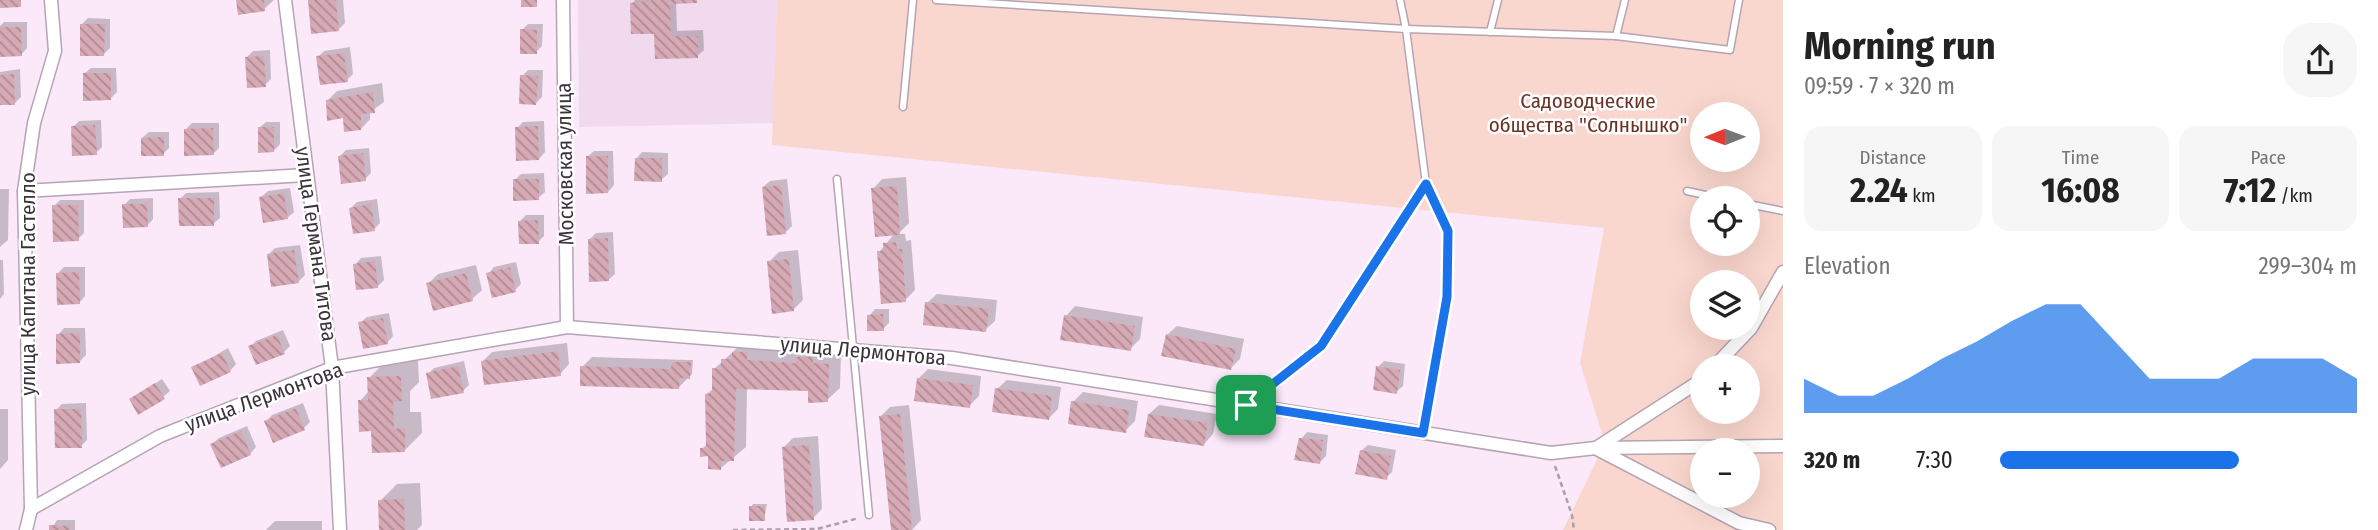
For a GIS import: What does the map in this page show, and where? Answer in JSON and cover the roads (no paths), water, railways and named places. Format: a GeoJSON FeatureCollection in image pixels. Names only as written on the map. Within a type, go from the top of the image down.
{"type":"FeatureCollection","features":[{"type":"Feature","properties":{"kind":"street","name":"улица Капитана Гастелло"},"geometry":{"type":"LineString","coordinates":[[26,530],[31,509],[24,191],[34,124],[55,51],[51,0]]}},
{"type":"Feature","properties":{"kind":"street","name":"улица Германа Титова"},"geometry":{"type":"LineString","coordinates":[[285,0],[332,368],[340,530]]}},
{"type":"Feature","properties":{"kind":"street","name":"Московская улица"},"geometry":{"type":"LineString","coordinates":[[563,0],[567,327]]}},
{"type":"Feature","properties":{"kind":"street"},"geometry":{"type":"LineString","coordinates":[[24,191],[306,176]]}},
{"type":"Feature","properties":{"kind":"street"},"geometry":{"type":"LineString","coordinates":[[1727,354],[1751,328],[1783,272]]}},
{"type":"Feature","properties":{"kind":"street","name":"улица Лермонтова"},"geometry":{"type":"LineString","coordinates":[[31,509],[160,436],[332,368],[567,327],[952,358],[1550,453],[1596,448],[1690,387]]}},
{"type":"Feature","properties":{"kind":"street"},"geometry":{"type":"LineString","coordinates":[[1596,448],[1783,446]]}},
{"type":"Feature","properties":{"kind":"street"},"geometry":{"type":"LineString","coordinates":[[1596,448],[1739,523],[1769,530]]}},
{"type":"Feature","properties":{"kind":"lane"},"geometry":{"type":"LineString","coordinates":[[903,107],[913,0]]}},
{"type":"Feature","properties":{"kind":"lane"},"geometry":{"type":"LineString","coordinates":[[936,0],[1406,29],[1616,36],[1730,50],[1739,0]]}},
{"type":"Feature","properties":{"kind":"lane"},"geometry":{"type":"LineString","coordinates":[[1400,0],[1426,184],[1448,231],[1447,297],[1423,433]]}},
{"type":"Feature","properties":{"kind":"lane"},"geometry":{"type":"LineString","coordinates":[[1490,32],[1498,0]]}},
{"type":"Feature","properties":{"kind":"lane"},"geometry":{"type":"LineString","coordinates":[[1616,36],[1625,0]]}},
{"type":"Feature","properties":{"kind":"lane"},"geometry":{"type":"LineString","coordinates":[[837,180],[869,515]]}},
{"type":"Feature","properties":{"kind":"lane"},"geometry":{"type":"LineString","coordinates":[[1246,405],[1321,346],[1426,184]]}},
{"type":"Feature","properties":{"kind":"lane"},"geometry":{"type":"LineString","coordinates":[[1760,206],[1783,211]]}},
{"type":"Feature","properties":{"kind":"park label","name":"Садоводческие общества \"Солнышко\""},"geometry":{"type":"Point","coordinates":[1588,113]}}]}
